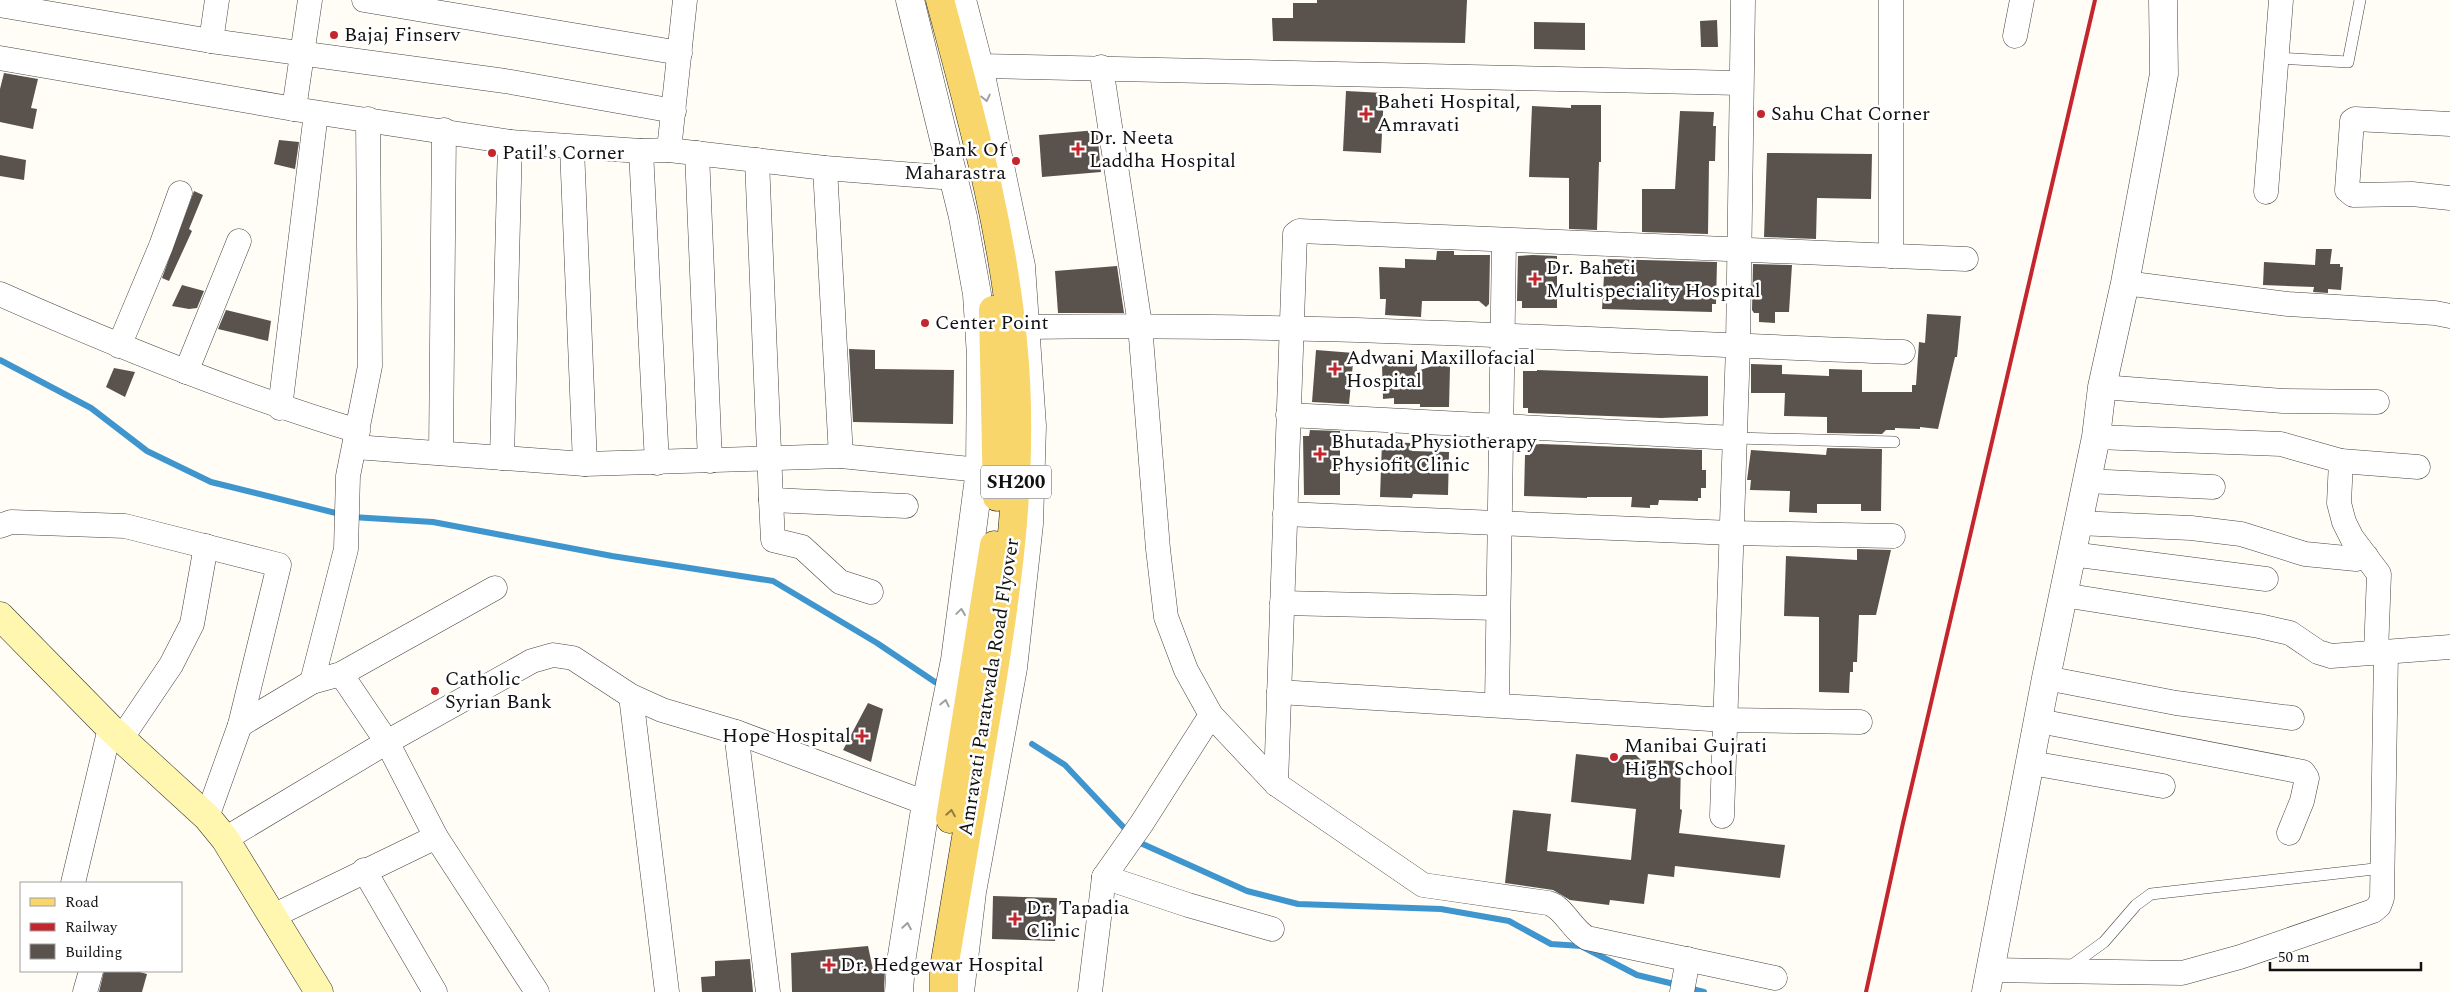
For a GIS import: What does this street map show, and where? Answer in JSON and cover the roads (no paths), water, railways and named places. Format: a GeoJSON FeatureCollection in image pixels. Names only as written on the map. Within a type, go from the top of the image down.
{"type":"FeatureCollection","features":[{"type":"Feature","properties":{"kind":"main road","name":"Amravati Paratwada Road Flyover"},"geometry":{"type":"LineString","coordinates":[[922,0],[959,137],[992,292],[998,469],[995,539],[939,975]]}},
{"type":"Feature","properties":{"kind":"main road","name":"Amravati Paratwada Road Flyover"},"geometry":{"type":"LineString","coordinates":[[926,992],[939,975],[1005,607],[1014,512],[1018,438],[1009,298],[1000,241],[980,151],[940,0]]}},
{"type":"Feature","properties":{"kind":"main road"},"geometry":{"type":"LineString","coordinates":[[0,616],[115,733],[207,817],[224,839],[319,992]]}},
{"type":"Feature","properties":{"kind":"street"},"geometry":{"type":"LineString","coordinates":[[211,40],[217,0]]}},
{"type":"Feature","properties":{"kind":"street"},"geometry":{"type":"LineString","coordinates":[[280,408],[305,111],[303,52],[310,0]]}},
{"type":"Feature","properties":{"kind":"street"},"geometry":{"type":"LineString","coordinates":[[364,0],[680,53]]}},
{"type":"Feature","properties":{"kind":"street"},"geometry":{"type":"LineString","coordinates":[[670,150],[685,0]]}},
{"type":"Feature","properties":{"kind":"street"},"geometry":{"type":"LineString","coordinates":[[899,992],[901,962],[926,804],[954,660],[980,470],[981,356],[977,294],[963,217],[910,0]]}},
{"type":"Feature","properties":{"kind":"street"},"geometry":{"type":"LineString","coordinates":[[960,992],[972,892],[1013,668],[1029,524],[1032,426],[1021,266],[979,66],[962,0]]}},
{"type":"Feature","properties":{"kind":"street"},"geometry":{"type":"LineString","coordinates":[[1722,816],[1738,346],[1740,83],[1743,0]]}},
{"type":"Feature","properties":{"kind":"street"},"geometry":{"type":"LineString","coordinates":[[1891,0],[1891,256]]}},
{"type":"Feature","properties":{"kind":"street"},"geometry":{"type":"LineString","coordinates":[[2015,36],[2022,0]]}},
{"type":"Feature","properties":{"kind":"street"},"geometry":{"type":"LineString","coordinates":[[2162,0],[2164,74],[2102,387],[2096,437],[2046,678],[1989,981],[2064,971],[2182,973],[2240,957],[2373,910],[2379,906],[2382,898],[2383,868],[2381,653],[2371,562],[2352,538],[2344,522],[2339,503],[2341,461]]}},
{"type":"Feature","properties":{"kind":"street"},"geometry":{"type":"LineString","coordinates":[[2266,192],[2281,0]]}},
{"type":"Feature","properties":{"kind":"street"},"geometry":{"type":"LineString","coordinates":[[0,5],[211,40],[506,81],[674,111]]}},
{"type":"Feature","properties":{"kind":"street"},"geometry":{"type":"LineString","coordinates":[[0,58],[305,111],[444,130],[510,142],[572,148],[641,151],[670,150],[825,168],[954,178]]}},
{"type":"Feature","properties":{"kind":"street"},"geometry":{"type":"LineString","coordinates":[[979,66],[1101,67],[1740,83]]}},
{"type":"Feature","properties":{"kind":"street"},"geometry":{"type":"LineString","coordinates":[[1101,67],[1140,325],[1158,549],[1166,617],[1186,670],[1211,714],[1276,784],[1423,885],[1553,904],[1576,931],[1587,938],[1687,963],[1775,978]]}},
{"type":"Feature","properties":{"kind":"street"},"geometry":{"type":"LineString","coordinates":[[312,682],[346,549],[348,476],[357,439],[370,366],[368,119]]}},
{"type":"Feature","properties":{"kind":"street"},"geometry":{"type":"LineString","coordinates":[[2450,124],[2355,119],[2352,121],[2347,190],[2352,195],[2412,194],[2450,198]]}},
{"type":"Feature","properties":{"kind":"street"},"geometry":{"type":"LineString","coordinates":[[441,453],[444,130]]}},
{"type":"Feature","properties":{"kind":"street"},"geometry":{"type":"LineString","coordinates":[[502,458],[510,142]]}},
{"type":"Feature","properties":{"kind":"street"},"geometry":{"type":"LineString","coordinates":[[572,148],[585,464]]}},
{"type":"Feature","properties":{"kind":"street"},"geometry":{"type":"LineString","coordinates":[[641,151],[657,463]]}},
{"type":"Feature","properties":{"kind":"street"},"geometry":{"type":"LineString","coordinates":[[697,153],[710,461]]}},
{"type":"Feature","properties":{"kind":"street"},"geometry":{"type":"LineString","coordinates":[[758,160],[768,458],[773,540],[802,547],[840,582],[871,592]]}},
{"type":"Feature","properties":{"kind":"street"},"geometry":{"type":"LineString","coordinates":[[825,168],[841,456]]}},
{"type":"Feature","properties":{"kind":"street"},"geometry":{"type":"LineString","coordinates":[[119,346],[161,246],[180,193]]}},
{"type":"Feature","properties":{"kind":"street"},"geometry":{"type":"LineString","coordinates":[[1276,784],[1293,238],[1299,231],[1966,259]]}},
{"type":"Feature","properties":{"kind":"street"},"geometry":{"type":"LineString","coordinates":[[186,372],[239,241]]}},
{"type":"Feature","properties":{"kind":"street"},"geometry":{"type":"LineString","coordinates":[[1497,704],[1504,241]]}},
{"type":"Feature","properties":{"kind":"street"},"geometry":{"type":"LineString","coordinates":[[2124,283],[2288,304],[2436,313],[2450,316]]}},
{"type":"Feature","properties":{"kind":"street"},"geometry":{"type":"LineString","coordinates":[[0,294],[119,346],[357,439],[441,453],[585,464],[841,456],[980,470]]}},
{"type":"Feature","properties":{"kind":"street"},"geometry":{"type":"LineString","coordinates":[[1026,326],[1290,327],[1902,352]]}},
{"type":"Feature","properties":{"kind":"street"},"geometry":{"type":"LineString","coordinates":[[2102,387],[2283,401],[2377,402]]}},
{"type":"Feature","properties":{"kind":"street"},"geometry":{"type":"LineString","coordinates":[[1288,415],[1735,438]]}},
{"type":"Feature","properties":{"kind":"street"},"geometry":{"type":"LineString","coordinates":[[2096,437],[2281,444],[2341,461],[2418,467]]}},
{"type":"Feature","properties":{"kind":"street"},"geometry":{"type":"LineString","coordinates":[[2086,481],[2214,487]]}},
{"type":"Feature","properties":{"kind":"street"},"geometry":{"type":"LineString","coordinates":[[771,500],[906,506]]}},
{"type":"Feature","properties":{"kind":"street"},"geometry":{"type":"LineString","coordinates":[[1285,514],[1732,533],[1893,536]]}},
{"type":"Feature","properties":{"kind":"street"},"geometry":{"type":"LineString","coordinates":[[0,526],[11,522],[126,526],[279,565],[240,725],[207,817]]}},
{"type":"Feature","properties":{"kind":"street"},"geometry":{"type":"LineString","coordinates":[[2077,523],[2191,528],[2241,534],[2305,554],[2371,562]]}},
{"type":"Feature","properties":{"kind":"street"},"geometry":{"type":"LineString","coordinates":[[73,882],[115,733],[171,664],[192,624],[206,546]]}},
{"type":"Feature","properties":{"kind":"street"},"geometry":{"type":"LineString","coordinates":[[2071,554],[2266,579]]}},
{"type":"Feature","properties":{"kind":"street"},"geometry":{"type":"LineString","coordinates":[[240,725],[312,682],[341,674],[495,588]]}},
{"type":"Feature","properties":{"kind":"street"},"geometry":{"type":"LineString","coordinates":[[2063,595],[2259,626],[2290,633],[2323,655],[2450,648]]}},
{"type":"Feature","properties":{"kind":"street"},"geometry":{"type":"LineString","coordinates":[[1282,603],[1497,608]]}},
{"type":"Feature","properties":{"kind":"street"},"geometry":{"type":"LineString","coordinates":[[224,839],[387,742],[532,661],[553,655],[573,658],[631,696],[662,710],[736,732],[926,804]]}},
{"type":"Feature","properties":{"kind":"street"},"geometry":{"type":"LineString","coordinates":[[341,674],[387,742],[436,837],[537,992]]}},
{"type":"Feature","properties":{"kind":"street"},"geometry":{"type":"LineString","coordinates":[[2046,678],[2176,703],[2292,718]]}},
{"type":"Feature","properties":{"kind":"street"},"geometry":{"type":"LineString","coordinates":[[1279,692],[1497,704],[1726,720],[1860,722]]}},
{"type":"Feature","properties":{"kind":"street"},"geometry":{"type":"LineString","coordinates":[[631,696],[667,992]]}},
{"type":"Feature","properties":{"kind":"street"},"geometry":{"type":"LineString","coordinates":[[1090,992],[1106,873],[1142,823],[1211,714]]}},
{"type":"Feature","properties":{"kind":"street"},"geometry":{"type":"LineString","coordinates":[[2039,720],[2303,772],[2307,778],[2306,790],[2289,833]]}},
{"type":"Feature","properties":{"kind":"street"},"geometry":{"type":"LineString","coordinates":[[736,732],[768,992]]}},
{"type":"Feature","properties":{"kind":"street"},"geometry":{"type":"LineString","coordinates":[[2031,762],[2163,786]]}},
{"type":"Feature","properties":{"kind":"street"},"geometry":{"type":"LineString","coordinates":[[273,916],[364,870],[436,837]]}},
{"type":"Feature","properties":{"kind":"street"},"geometry":{"type":"LineString","coordinates":[[364,870],[436,992]]}},
{"type":"Feature","properties":{"kind":"street"},"geometry":{"type":"LineString","coordinates":[[1106,873],[1188,905],[1272,929]]}},
{"type":"Feature","properties":{"kind":"street"},"geometry":{"type":"LineString","coordinates":[[1682,992],[1687,963]]}},
{"type":"Feature","properties":{"kind":"street"},"geometry":{"type":"LineString","coordinates":[[85,992],[91,972]]}},
{"type":"Feature","properties":{"kind":"lane"},"geometry":{"type":"LineString","coordinates":[[2275,58],[2344,63],[2350,60],[2360,0]]}},
{"type":"Feature","properties":{"kind":"lane"},"geometry":{"type":"LineString","coordinates":[[1735,438],[1894,442]]}},
{"type":"Feature","properties":{"kind":"lane"},"geometry":{"type":"LineString","coordinates":[[2064,971],[2104,942],[2136,904],[2151,894],[2383,868]]}},
{"type":"Feature","properties":{"kind":"waterway"},"geometry":{"type":"LineString","coordinates":[[0,360],[91,408],[147,451],[211,482],[352,517],[433,522],[612,556],[773,581],[877,643],[935,682]]}},
{"type":"Feature","properties":{"kind":"waterway"},"geometry":{"type":"LineString","coordinates":[[1032,744],[1065,765],[1129,833]]}},
{"type":"Feature","properties":{"kind":"waterway"},"geometry":{"type":"LineString","coordinates":[[1136,841],[1247,891],[1298,904],[1441,909],[1509,921],[1551,944],[1581,946],[1637,975],[1678,985]]}},
{"type":"Feature","properties":{"kind":"waterway"},"geometry":{"type":"LineString","coordinates":[[1688,988],[1704,992]]}},
{"type":"Feature","properties":{"kind":"railway"},"geometry":{"type":"LineString","coordinates":[[1866,992],[1903,823],[2095,0]]}},
{"type":"Feature","properties":{"kind":"place","name":"Bajaj Finserv"},"geometry":{"type":"Point","coordinates":[334,35]}},
{"type":"Feature","properties":{"kind":"place","name":"Baheti Hospital, Amravati"},"geometry":{"type":"Point","coordinates":[1366,114]}},
{"type":"Feature","properties":{"kind":"place","name":"Sahu Chat Corner"},"geometry":{"type":"Point","coordinates":[1761,114]}},
{"type":"Feature","properties":{"kind":"place","name":"Dr. Neeta Laddha Hospital"},"geometry":{"type":"Point","coordinates":[1078,149]}},
{"type":"Feature","properties":{"kind":"place","name":"Patil's Corner"},"geometry":{"type":"Point","coordinates":[492,153]}},
{"type":"Feature","properties":{"kind":"place","name":"Bank Of Maharastra"},"geometry":{"type":"Point","coordinates":[1016,161]}},
{"type":"Feature","properties":{"kind":"place","name":"Dr. Baheti Multispeciality Hospital"},"geometry":{"type":"Point","coordinates":[1535,279]}},
{"type":"Feature","properties":{"kind":"place","name":"Center Point"},"geometry":{"type":"Point","coordinates":[925,323]}},
{"type":"Feature","properties":{"kind":"place","name":"Adwani Maxillofacial Hospital"},"geometry":{"type":"Point","coordinates":[1335,369]}},
{"type":"Feature","properties":{"kind":"place","name":"Bhutada Physiotherapy Physiofit Clinic"},"geometry":{"type":"Point","coordinates":[1320,454]}},
{"type":"Feature","properties":{"kind":"place","name":"Catholic Syrian Bank"},"geometry":{"type":"Point","coordinates":[435,691]}},
{"type":"Feature","properties":{"kind":"place","name":"Hope Hospital"},"geometry":{"type":"Point","coordinates":[862,736]}},
{"type":"Feature","properties":{"kind":"place","name":"Manibai Gujrati High School"},"geometry":{"type":"Point","coordinates":[1614,757]}},
{"type":"Feature","properties":{"kind":"place","name":"Dr. Tapadia Clinic"},"geometry":{"type":"Point","coordinates":[1015,919]}},
{"type":"Feature","properties":{"kind":"place","name":"Dr. Hedgewar Hospital"},"geometry":{"type":"Point","coordinates":[829,965]}}]}
